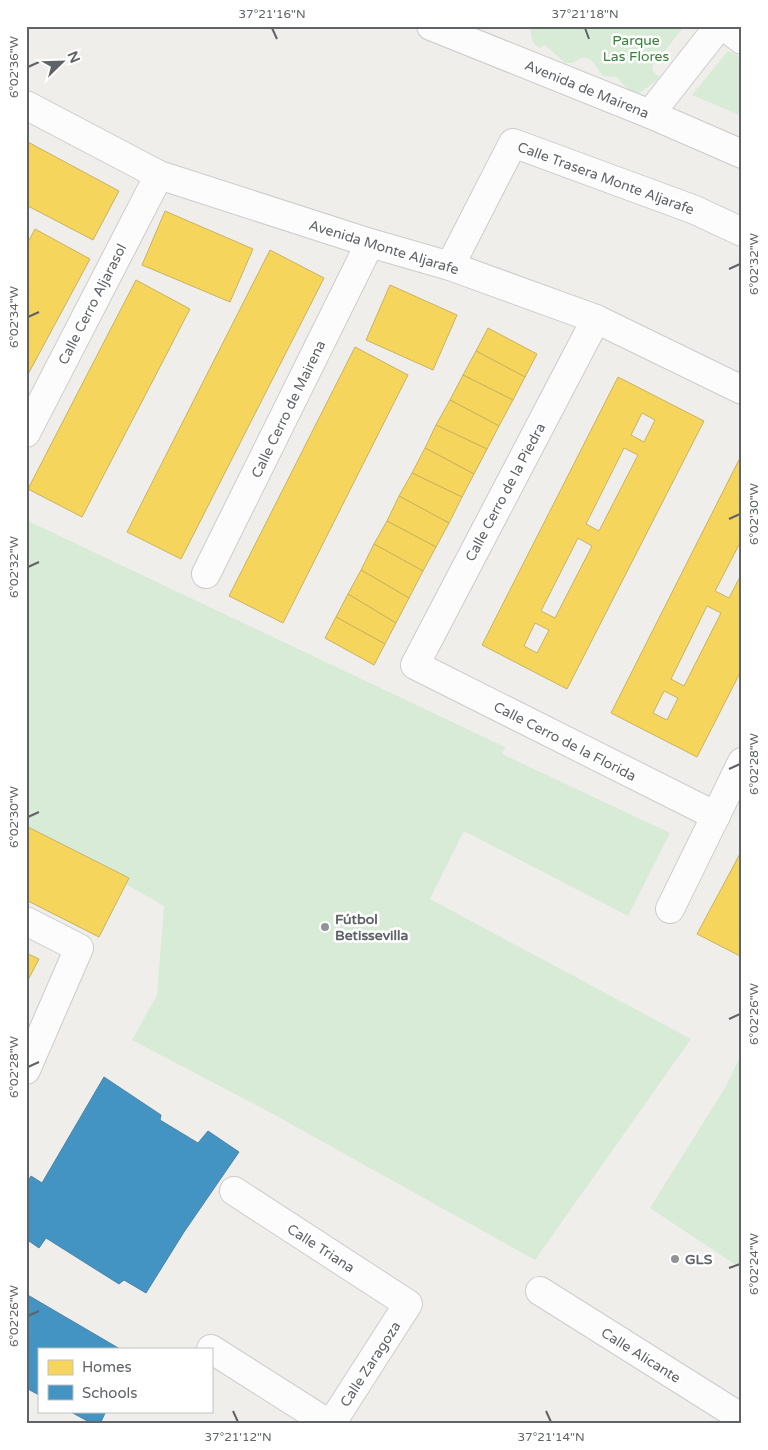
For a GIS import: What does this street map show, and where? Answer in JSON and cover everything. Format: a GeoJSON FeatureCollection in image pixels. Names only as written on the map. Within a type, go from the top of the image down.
{"type":"FeatureCollection","features":[{"type":"Feature","properties":{"kind":"street","name":"Avenida de Mairena"},"geometry":{"type":"LineString","coordinates":[[431,26],[650,114],[742,154]]}},
{"type":"Feature","properties":{"kind":"street"},"geometry":{"type":"LineString","coordinates":[[650,114],[719,26]]}},
{"type":"Feature","properties":{"kind":"street"},"geometry":{"type":"LineString","coordinates":[[724,26],[742,40]]}},
{"type":"Feature","properties":{"kind":"street","name":"Avenida Monte Aljarafe"},"geometry":{"type":"LineString","coordinates":[[26,105],[159,175],[370,243],[450,266],[596,319],[742,390]]}},
{"type":"Feature","properties":{"kind":"street","name":"Calle Trasera Monte Aljarafe"},"geometry":{"type":"LineString","coordinates":[[450,266],[514,143],[695,210],[742,232]]}},
{"type":"Feature","properties":{"kind":"street","name":"Calle Cerro Aljarasol"},"geometry":{"type":"LineString","coordinates":[[26,433],[159,175]]}},
{"type":"Feature","properties":{"kind":"street","name":"Calle Cerro de Mairena"},"geometry":{"type":"LineString","coordinates":[[206,574],[370,243]]}},
{"type":"Feature","properties":{"kind":"street","name":"Calle Cerro de la Piedra"},"geometry":{"type":"LineString","coordinates":[[415,665],[596,319]]}},
{"type":"Feature","properties":{"kind":"street","name":"Calle Cerro de la Florida"},"geometry":{"type":"LineString","coordinates":[[415,665],[716,816]]}},
{"type":"Feature","properties":{"kind":"street"},"geometry":{"type":"LineString","coordinates":[[670,909],[742,762]]}},
{"type":"Feature","properties":{"kind":"street"},"geometry":{"type":"LineString","coordinates":[[26,921],[79,948],[26,1070]]}},
{"type":"Feature","properties":{"kind":"street","name":"Calle Triana"},"geometry":{"type":"LineString","coordinates":[[234,1191],[408,1304]]}},
{"type":"Feature","properties":{"kind":"street","name":"Calle Alicante"},"geometry":{"type":"LineString","coordinates":[[540,1291],[742,1418]]}},
{"type":"Feature","properties":{"kind":"street","name":"Calle Zaragoza"},"geometry":{"type":"LineString","coordinates":[[330,1424],[408,1304]]}},
{"type":"Feature","properties":{"kind":"street"},"geometry":{"type":"LineString","coordinates":[[212,1350],[330,1424]]}},
{"type":"Feature","properties":{"kind":"green space","name":"Parque Las Flores"},"geometry":{"type":"Polygon","coordinates":[[[521,26],[685,26],[652,66],[653,71],[660,78],[638,94],[631,93],[617,77],[603,76],[591,60],[584,57],[572,63],[565,63],[545,45],[539,48],[532,40],[531,30],[521,26]]]}},
{"type":"Feature","properties":{"kind":"green space"},"geometry":{"type":"Polygon","coordinates":[[[727,52],[732,52],[742,59],[742,116],[692,95],[727,52]]]}},
{"type":"Feature","properties":{"kind":"green space"},"geometry":{"type":"Polygon","coordinates":[[[26,520],[505,747],[502,754],[670,833],[628,916],[464,831],[430,899],[691,1039],[535,1260],[273,1114],[132,1040],[157,995],[164,906],[26,827],[26,520]]]}},
{"type":"Feature","properties":{"kind":"green space"},"geometry":{"type":"Polygon","coordinates":[[[742,1053],[742,1269],[650,1208],[725,1088],[742,1053]]]}},
{"type":"Feature","properties":{"kind":"building: Homes"},"geometry":{"type":"Polygon","coordinates":[[[26,141],[119,191],[93,240],[26,205],[26,141]]]}},
{"type":"Feature","properties":{"kind":"building: Homes"},"geometry":{"type":"Polygon","coordinates":[[[165,211],[253,249],[230,302],[142,265],[165,211]]]}},
{"type":"Feature","properties":{"kind":"building: Homes"},"geometry":{"type":"Polygon","coordinates":[[[35,229],[90,259],[26,378],[26,246],[35,229]]]}},
{"type":"Feature","properties":{"kind":"building: Homes"},"geometry":{"type":"Polygon","coordinates":[[[270,250],[324,278],[181,559],[127,532],[270,250]]]}},
{"type":"Feature","properties":{"kind":"building: Homes"},"geometry":{"type":"Polygon","coordinates":[[[136,280],[190,309],[82,517],[28,489],[136,280]]]}},
{"type":"Feature","properties":{"kind":"building: Homes"},"geometry":{"type":"Polygon","coordinates":[[[390,285],[457,315],[433,370],[366,340],[390,285]]]}},
{"type":"Feature","properties":{"kind":"building: Homes"},"geometry":{"type":"Polygon","coordinates":[[[488,328],[537,354],[525,377],[476,351],[488,328]]]}},
{"type":"Feature","properties":{"kind":"building: Homes"},"geometry":{"type":"Polygon","coordinates":[[[355,347],[408,375],[283,623],[229,596],[355,347]]]}},
{"type":"Feature","properties":{"kind":"building: Homes"},"geometry":{"type":"Polygon","coordinates":[[[476,351],[525,377],[513,400],[463,375],[476,351]]]}},
{"type":"Feature","properties":{"kind":"building: Homes"},"geometry":{"type":"Polygon","coordinates":[[[463,375],[513,400],[499,426],[450,400],[463,375]]]}},
{"type":"Feature","properties":{"kind":"building: Homes"},"geometry":{"type":"Polygon","coordinates":[[[618,377],[704,421],[567,689],[482,645],[618,377]],[[642,413],[631,435],[644,442],[655,420],[642,413]],[[624,448],[586,524],[599,531],[638,455],[624,448]],[[578,538],[541,611],[555,618],[592,546],[578,538]],[[535,623],[524,646],[537,653],[549,630],[535,623]]]}},
{"type":"Feature","properties":{"kind":"building: Homes"},"geometry":{"type":"Polygon","coordinates":[[[450,400],[499,426],[487,449],[436,425],[450,400]]]}},
{"type":"Feature","properties":{"kind":"building: Homes"},"geometry":{"type":"Polygon","coordinates":[[[436,425],[487,449],[474,474],[425,448],[436,425]]]}},
{"type":"Feature","properties":{"kind":"building: Homes"},"geometry":{"type":"Polygon","coordinates":[[[425,448],[474,474],[462,497],[412,473],[425,448]]]}},
{"type":"Feature","properties":{"kind":"building: Homes"},"geometry":{"type":"Polygon","coordinates":[[[742,454],[742,539],[715,591],[729,598],[742,573],[742,669],[697,757],[611,713],[742,454]],[[707,606],[671,679],[684,686],[721,613],[707,606]],[[664,691],[653,713],[667,720],[678,698],[664,691]]]}},
{"type":"Feature","properties":{"kind":"building: Homes"},"geometry":{"type":"Polygon","coordinates":[[[412,473],[462,497],[449,523],[399,496],[412,473]]]}},
{"type":"Feature","properties":{"kind":"building: Homes"},"geometry":{"type":"Polygon","coordinates":[[[399,496],[449,523],[436,547],[387,521],[399,496]]]}},
{"type":"Feature","properties":{"kind":"building: Homes"},"geometry":{"type":"Polygon","coordinates":[[[387,521],[436,547],[423,571],[374,544],[387,521]]]}},
{"type":"Feature","properties":{"kind":"building: Homes"},"geometry":{"type":"Polygon","coordinates":[[[374,544],[423,571],[409,598],[361,570],[374,544]]]}},
{"type":"Feature","properties":{"kind":"building: Homes"},"geometry":{"type":"Polygon","coordinates":[[[361,570],[409,598],[396,623],[348,594],[361,570]]]}},
{"type":"Feature","properties":{"kind":"building: Homes"},"geometry":{"type":"Polygon","coordinates":[[[348,594],[396,623],[385,644],[336,617],[348,594]]]}},
{"type":"Feature","properties":{"kind":"building: Homes"},"geometry":{"type":"Polygon","coordinates":[[[336,617],[385,644],[374,665],[325,638],[336,617]]]}},
{"type":"Feature","properties":{"kind":"building: Homes"},"geometry":{"type":"Polygon","coordinates":[[[26,826],[129,878],[99,937],[26,900],[26,826]]]}},
{"type":"Feature","properties":{"kind":"building: Homes"},"geometry":{"type":"Polygon","coordinates":[[[742,850],[742,930],[739,935],[742,936],[742,957],[697,934],[742,850]]]}},
{"type":"Feature","properties":{"kind":"building: Homes"},"geometry":{"type":"Polygon","coordinates":[[[26,953],[39,959],[26,984],[26,953]]]}},
{"type":"Feature","properties":{"kind":"building: Schools"},"geometry":{"type":"Polygon","coordinates":[[[104,1077],[161,1115],[160,1120],[198,1143],[208,1131],[239,1152],[184,1232],[146,1293],[124,1280],[119,1284],[46,1238],[39,1248],[26,1239],[26,1184],[31,1176],[42,1183],[104,1077]]]}},
{"type":"Feature","properties":{"kind":"building: Schools"},"geometry":{"type":"Polygon","coordinates":[[[26,1294],[118,1348],[38,1348],[38,1394],[26,1388],[26,1294]]]}},
{"type":"Feature","properties":{"kind":"building: Schools"},"geometry":{"type":"Polygon","coordinates":[[[71,1412],[106,1412],[100,1424],[93,1424],[71,1412]]]}},
{"type":"Feature","properties":{"kind":"place","name":"Fútbol Betissevilla"},"geometry":{"type":"Point","coordinates":[325,927]}},
{"type":"Feature","properties":{"kind":"place","name":"GLS"},"geometry":{"type":"Point","coordinates":[675,1259]}}]}
